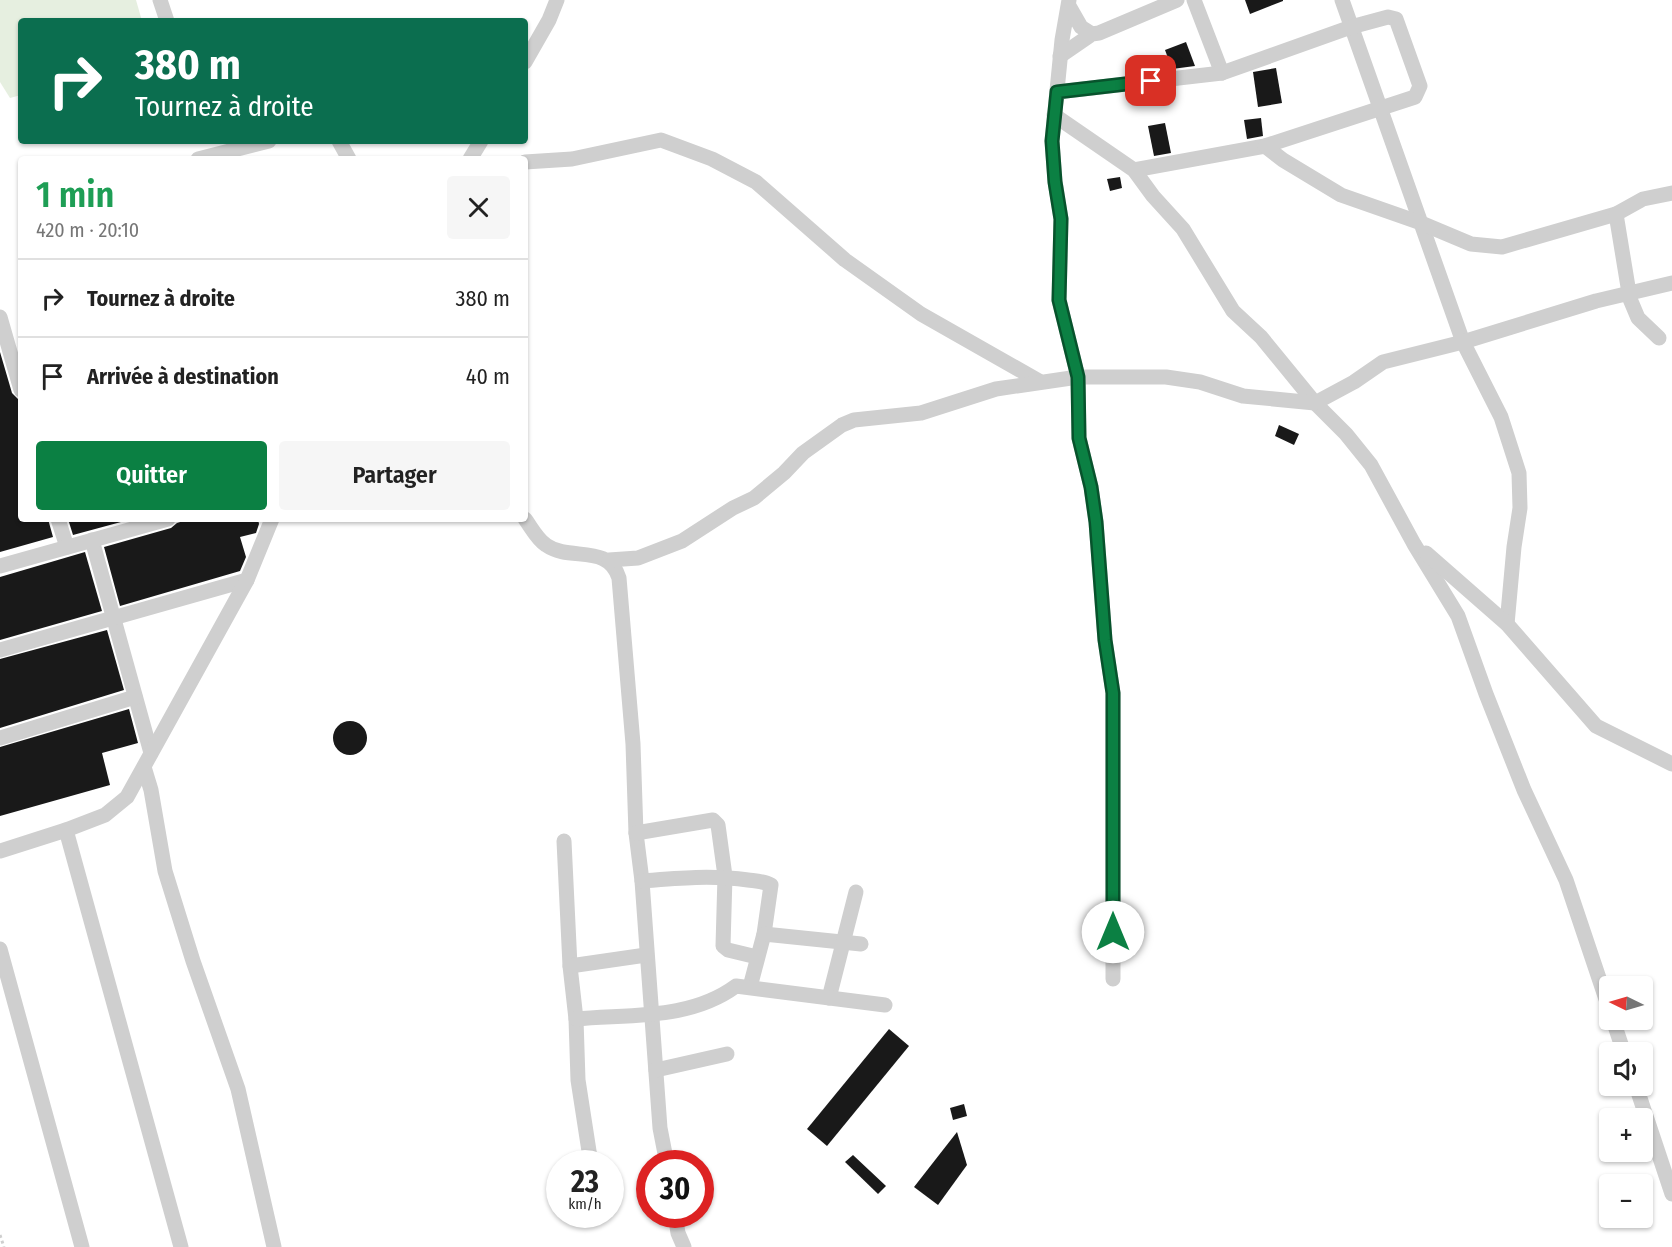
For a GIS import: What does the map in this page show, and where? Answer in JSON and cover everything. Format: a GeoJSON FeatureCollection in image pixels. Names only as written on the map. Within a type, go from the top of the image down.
{"type":"FeatureCollection","features":[{"type":"Feature","properties":{"kind":"street"},"geometry":{"type":"LineString","coordinates":[[160,0],[166,18]]}},
{"type":"Feature","properties":{"kind":"street"},"geometry":{"type":"LineString","coordinates":[[528,57],[549,20],[557,0]]}},
{"type":"Feature","properties":{"kind":"street"},"geometry":{"type":"LineString","coordinates":[[1060,56],[1092,34],[1177,0]]}},
{"type":"Feature","properties":{"kind":"street"},"geometry":{"type":"LineString","coordinates":[[1194,0],[1222,73]]}},
{"type":"Feature","properties":{"kind":"street"},"geometry":{"type":"LineString","coordinates":[[1342,0],[1463,342],[1501,417],[1519,473],[1520,508],[1514,547],[1508,624]]}},
{"type":"Feature","properties":{"kind":"street"},"geometry":{"type":"LineString","coordinates":[[1069,3],[1081,27],[1092,34]]}},
{"type":"Feature","properties":{"kind":"street"},"geometry":{"type":"LineString","coordinates":[[1069,3],[1060,56],[1054,115],[1053,151],[1061,219],[1059,300],[1078,377],[1079,438],[1091,487],[1096,522],[1105,640],[1113,693],[1113,979]]}},
{"type":"Feature","properties":{"kind":"street"},"geometry":{"type":"LineString","coordinates":[[1057,92],[1222,73],[1351,27],[1388,17],[1396,19],[1420,86],[1415,98],[1264,146],[1134,170]]}},
{"type":"Feature","properties":{"kind":"street"},"geometry":{"type":"LineString","coordinates":[[1054,115],[1134,170],[1153,196],[1183,229],[1233,311],[1261,337],[1315,403],[1362,452],[1458,616],[1524,790],[1566,880],[1599,978]]}},
{"type":"Feature","properties":{"kind":"street"},"geometry":{"type":"LineString","coordinates":[[528,162],[572,159],[660,140],[712,159],[756,182],[845,260],[921,314],[1039,381]]}},
{"type":"Feature","properties":{"kind":"street"},"geometry":{"type":"LineString","coordinates":[[208,152],[252,144]]}},
{"type":"Feature","properties":{"kind":"street"},"geometry":{"type":"LineString","coordinates":[[1264,146],[1341,195],[1421,222],[1471,244],[1502,247],[1616,214],[1643,199],[1672,193]]}},
{"type":"Feature","properties":{"kind":"street"},"geometry":{"type":"LineString","coordinates":[[1616,214],[1630,299],[1638,318],[1659,338]]}},
{"type":"Feature","properties":{"kind":"street"},"geometry":{"type":"LineString","coordinates":[[527,522],[546,545],[565,552],[609,560],[638,558],[682,541],[724,513],[754,498],[784,473],[803,453],[842,425],[854,420],[921,413],[996,389],[1078,377],[1166,377],[1200,382],[1243,396],[1315,403],[1354,382],[1383,362],[1463,342],[1630,292],[1672,283]]}},
{"type":"Feature","properties":{"kind":"street"},"geometry":{"type":"LineString","coordinates":[[0,317],[16,352],[18,367]]}},
{"type":"Feature","properties":{"kind":"street"},"geometry":{"type":"LineString","coordinates":[[59,522],[67,547]]}},
{"type":"Feature","properties":{"kind":"street"},"geometry":{"type":"LineString","coordinates":[[0,566],[92,540],[145,522]]}},
{"type":"Feature","properties":{"kind":"street"},"geometry":{"type":"LineString","coordinates":[[0,851],[105,815],[127,797],[246,580],[271,522]]}},
{"type":"Feature","properties":{"kind":"street"},"geometry":{"type":"LineString","coordinates":[[92,540],[152,753]]}},
{"type":"Feature","properties":{"kind":"street"},"geometry":{"type":"LineString","coordinates":[[1414,544],[1508,624],[1596,726],[1672,764]]}},
{"type":"Feature","properties":{"kind":"street"},"geometry":{"type":"LineString","coordinates":[[609,560],[620,578],[633,744],[636,833],[642,881],[660,1128],[664,1150]]}},
{"type":"Feature","properties":{"kind":"street"},"geometry":{"type":"LineString","coordinates":[[0,650],[246,580]]}},
{"type":"Feature","properties":{"kind":"street"},"geometry":{"type":"LineString","coordinates":[[0,738],[135,697]]}},
{"type":"Feature","properties":{"kind":"street"},"geometry":{"type":"LineString","coordinates":[[144,767],[151,790],[165,871],[193,961],[238,1089],[274,1247]]}},
{"type":"Feature","properties":{"kind":"street"},"geometry":{"type":"LineString","coordinates":[[636,833],[713,820],[716,822],[725,876],[723,946],[728,950],[757,957]]}},
{"type":"Feature","properties":{"kind":"street"},"geometry":{"type":"LineString","coordinates":[[66,830],[181,1247]]}},
{"type":"Feature","properties":{"kind":"street"},"geometry":{"type":"LineString","coordinates":[[564,841],[578,1080],[589,1150]]}},
{"type":"Feature","properties":{"kind":"street"},"geometry":{"type":"LineString","coordinates":[[642,881],[725,876],[771,885],[764,934],[750,987]]}},
{"type":"Feature","properties":{"kind":"street"},"geometry":{"type":"LineString","coordinates":[[830,998],[856,892]]}},
{"type":"Feature","properties":{"kind":"street"},"geometry":{"type":"LineString","coordinates":[[764,934],[861,944]]}},
{"type":"Feature","properties":{"kind":"street"},"geometry":{"type":"LineString","coordinates":[[0,949],[82,1247]]}},
{"type":"Feature","properties":{"kind":"street"},"geometry":{"type":"LineString","coordinates":[[570,966],[646,954]]}},
{"type":"Feature","properties":{"kind":"street"},"geometry":{"type":"LineString","coordinates":[[576,1020],[652,1015],[689,1009],[719,998],[736,986],[885,1005]]}},
{"type":"Feature","properties":{"kind":"street"},"geometry":{"type":"LineString","coordinates":[[656,1070],[728,1054]]}},
{"type":"Feature","properties":{"kind":"street"},"geometry":{"type":"LineString","coordinates":[[1639,1096],[1672,1194]]}},
{"type":"Feature","properties":{"kind":"street"},"geometry":{"type":"LineString","coordinates":[[677,1228],[684,1247]]}},
{"type":"Feature","properties":{"kind":"path"},"geometry":{"type":"LineString","coordinates":[[0,1235],[4,1247]]}},
{"type":"Feature","properties":{"kind":"green space"},"geometry":{"type":"Polygon","coordinates":[[[0,0],[136,0],[141,18],[18,18],[18,96],[10,98],[0,82],[0,0]]]}},
{"type":"Feature","properties":{"kind":"building"},"geometry":{"type":"Polygon","coordinates":[[[1245,0],[1283,0],[1283,1],[1250,14],[1245,0]]]}},
{"type":"Feature","properties":{"kind":"building"},"geometry":{"type":"Polygon","coordinates":[[[1186,42],[1195,66],[1172,69],[1165,50],[1186,42]]]}},
{"type":"Feature","properties":{"kind":"building"},"geometry":{"type":"Polygon","coordinates":[[[1276,68],[1282,103],[1258,107],[1253,72],[1276,68]]]}},
{"type":"Feature","properties":{"kind":"building"},"geometry":{"type":"Polygon","coordinates":[[[1261,118],[1263,136],[1247,139],[1244,120],[1261,118]]]}},
{"type":"Feature","properties":{"kind":"building"},"geometry":{"type":"Polygon","coordinates":[[[1165,123],[1171,153],[1154,156],[1148,126],[1165,123]]]}},
{"type":"Feature","properties":{"kind":"building"},"geometry":{"type":"Polygon","coordinates":[[[1120,177],[1122,188],[1110,191],[1107,179],[1120,177]]]}},
{"type":"Feature","properties":{"kind":"building"},"geometry":{"type":"Polygon","coordinates":[[[0,352],[12,393],[18,399],[18,522],[49,522],[53,537],[0,552],[0,352]]]}},
{"type":"Feature","properties":{"kind":"building"},"geometry":{"type":"Polygon","coordinates":[[[1279,425],[1299,434],[1294,445],[1275,436],[1279,425]]]}},
{"type":"Feature","properties":{"kind":"building"},"geometry":{"type":"Polygon","coordinates":[[[69,522],[121,522],[73,535],[69,522]]]}},
{"type":"Feature","properties":{"kind":"building"},"geometry":{"type":"Polygon","coordinates":[[[259,522],[259,524],[256,533],[240,537],[246,557],[240,571],[120,606],[104,547],[171,528],[177,523],[259,522]]]}},
{"type":"Feature","properties":{"kind":"building"},"geometry":{"type":"Polygon","coordinates":[[[85,552],[102,611],[0,640],[0,577],[85,552]]]}},
{"type":"Feature","properties":{"kind":"building"},"geometry":{"type":"Polygon","coordinates":[[[107,630],[124,690],[0,728],[0,659],[107,630]]]}},
{"type":"Feature","properties":{"kind":"building"},"geometry":{"type":"Polygon","coordinates":[[[129,709],[138,743],[102,753],[110,785],[0,816],[0,747],[129,709]]]}},
{"type":"Feature","properties":{"kind":"building"},"geometry":{"type":"Polygon","coordinates":[[[350,721],[362,726],[367,738],[362,750],[350,755],[338,750],[333,738],[338,726],[350,721]]]}},
{"type":"Feature","properties":{"kind":"building"},"geometry":{"type":"Polygon","coordinates":[[[889,1029],[909,1046],[827,1146],[807,1129],[889,1029]]]}},
{"type":"Feature","properties":{"kind":"building"},"geometry":{"type":"Polygon","coordinates":[[[964,1104],[967,1116],[953,1120],[950,1108],[964,1104]]]}},
{"type":"Feature","properties":{"kind":"building"},"geometry":{"type":"Polygon","coordinates":[[[957,1132],[967,1165],[938,1205],[914,1187],[957,1132]]]}},
{"type":"Feature","properties":{"kind":"building"},"geometry":{"type":"Polygon","coordinates":[[[853,1155],[886,1186],[878,1194],[845,1162],[853,1155]]]}},
{"type":"Feature","properties":{"kind":"route"},"geometry":{"type":"LineString","coordinates":[[1113,932],[1113,693],[1107,661],[1096,522],[1091,487],[1079,438],[1078,377],[1059,300],[1061,219],[1052,141],[1057,92],[1151,81]]}}]}
